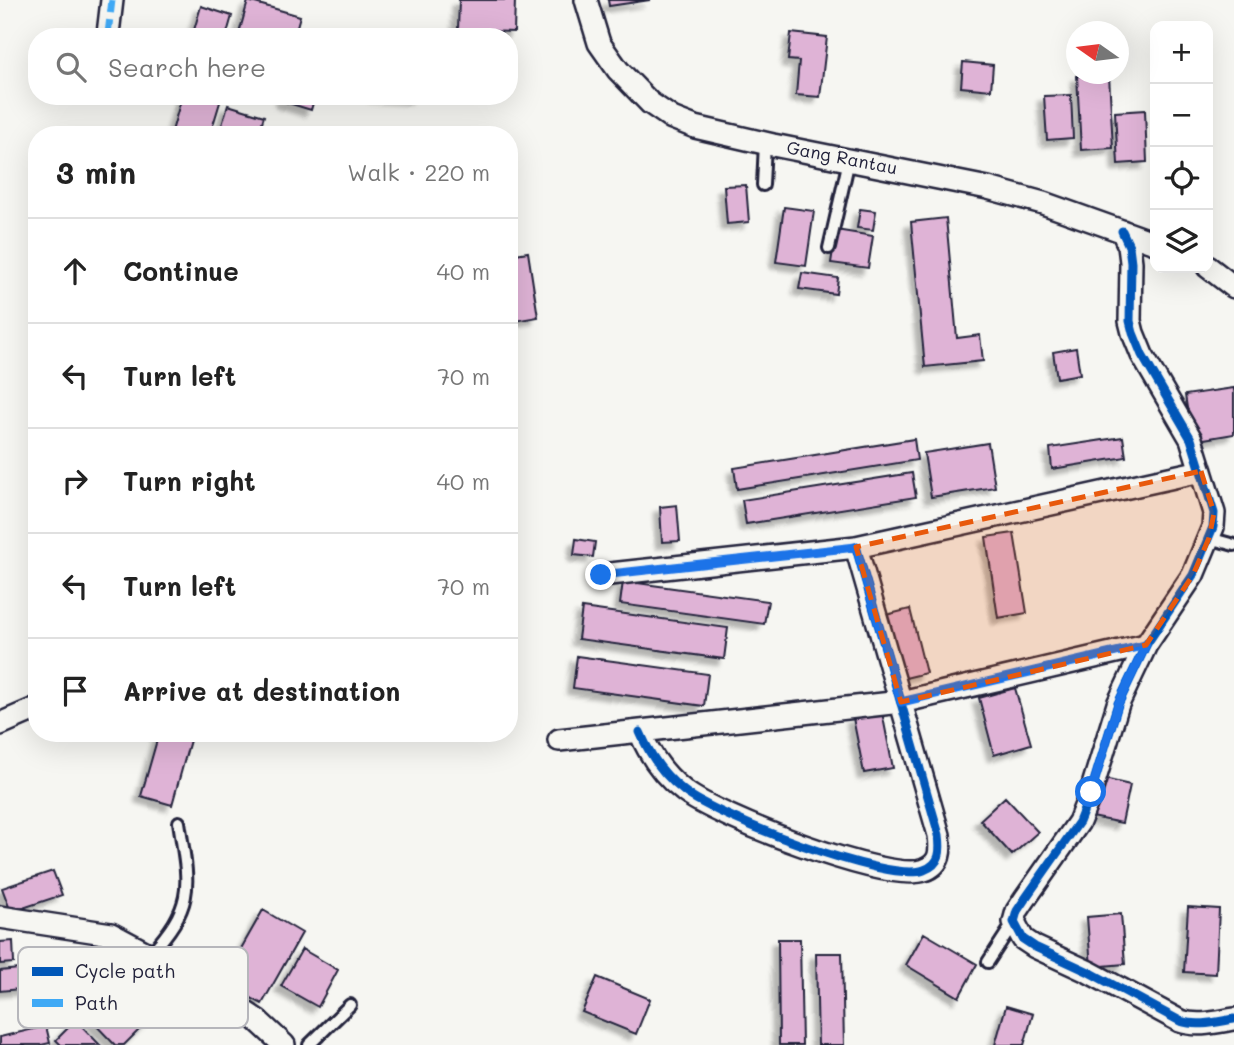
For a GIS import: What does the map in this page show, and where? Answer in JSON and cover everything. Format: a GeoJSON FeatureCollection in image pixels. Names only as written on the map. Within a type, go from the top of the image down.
{"type":"FeatureCollection","features":[{"type":"Feature","properties":{"kind":"street"},"geometry":{"type":"LineString","coordinates":[[109,28],[113,0]]}},
{"type":"Feature","properties":{"kind":"street","name":"Gang Rantau"},"geometry":{"type":"LineString","coordinates":[[586,0],[594,29],[606,55],[630,84],[650,103],[672,118],[695,127],[765,143],[988,188],[1150,241]]}},
{"type":"Feature","properties":{"kind":"street"},"geometry":{"type":"LineString","coordinates":[[1122,231],[1129,246],[1131,262],[1130,321],[1133,333],[1142,355],[1184,424],[1214,513],[1209,538],[1193,575],[1146,645],[1118,704],[1079,822],[1017,911],[1014,922],[1023,939],[1035,947],[1089,972],[1161,1012],[1190,1024],[1234,1019]]}},
{"type":"Feature","properties":{"kind":"street"},"geometry":{"type":"LineString","coordinates":[[1213,271],[1234,287]]}},
{"type":"Feature","properties":{"kind":"street"},"geometry":{"type":"LineString","coordinates":[[601,575],[856,547],[1201,471]]}},
{"type":"Feature","properties":{"kind":"street"},"geometry":{"type":"LineString","coordinates":[[640,732],[650,755],[668,778],[686,793],[724,814],[779,836],[875,867],[907,872],[923,871],[933,866],[941,849],[939,835],[856,547]]}},
{"type":"Feature","properties":{"kind":"street"},"geometry":{"type":"LineString","coordinates":[[559,740],[901,702],[1146,645]]}},
{"type":"Feature","properties":{"kind":"street"},"geometry":{"type":"LineString","coordinates":[[0,724],[28,712]]}},
{"type":"Feature","properties":{"kind":"street"},"geometry":{"type":"LineString","coordinates":[[0,917],[111,934],[136,947]]}},
{"type":"Feature","properties":{"kind":"street"},"geometry":{"type":"LineString","coordinates":[[248,1014],[284,1045]]}},
{"type":"Feature","properties":{"kind":"street"},"geometry":{"type":"LineString","coordinates":[[1190,1024],[1197,1045]]}},
{"type":"Feature","properties":{"kind":"lane"},"geometry":{"type":"LineString","coordinates":[[763,185],[765,143]]}},
{"type":"Feature","properties":{"kind":"lane"},"geometry":{"type":"LineString","coordinates":[[829,248],[849,160]]}},
{"type":"Feature","properties":{"kind":"lane"},"geometry":{"type":"LineString","coordinates":[[1209,538],[1234,545]]}},
{"type":"Feature","properties":{"kind":"lane"},"geometry":{"type":"LineString","coordinates":[[156,947],[170,932],[184,907],[187,874],[179,822]]}},
{"type":"Feature","properties":{"kind":"lane"},"geometry":{"type":"LineString","coordinates":[[988,962],[1014,922]]}},
{"type":"Feature","properties":{"kind":"lane"},"geometry":{"type":"LineString","coordinates":[[309,1045],[350,1004]]}},
{"type":"Feature","properties":{"kind":"highlighted area"},"geometry":{"type":"Polygon","coordinates":[[[1201,471],[1214,513],[1209,538],[1193,575],[1146,645],[901,702],[856,547],[1201,471]]]}},
{"type":"Feature","properties":{"kind":"building"},"geometry":{"type":"Polygon","coordinates":[[[459,0],[515,0],[514,28],[458,28],[459,0]]]}},
{"type":"Feature","properties":{"kind":"building"},"geometry":{"type":"Polygon","coordinates":[[[608,0],[650,0],[609,6],[608,0]]]}},
{"type":"Feature","properties":{"kind":"building"},"geometry":{"type":"Polygon","coordinates":[[[248,1],[300,16],[297,28],[240,28],[248,1]]]}},
{"type":"Feature","properties":{"kind":"building"},"geometry":{"type":"Polygon","coordinates":[[[201,6],[232,16],[229,28],[195,28],[201,6]]]}},
{"type":"Feature","properties":{"kind":"building"},"geometry":{"type":"Polygon","coordinates":[[[791,33],[827,37],[820,97],[796,95],[799,61],[788,60],[791,33]]]}},
{"type":"Feature","properties":{"kind":"building"},"geometry":{"type":"Polygon","coordinates":[[[963,62],[993,65],[991,90],[961,87],[963,62]]]}},
{"type":"Feature","properties":{"kind":"building"},"geometry":{"type":"Polygon","coordinates":[[[1077,84],[1109,84],[1113,148],[1081,150],[1077,84]]]}},
{"type":"Feature","properties":{"kind":"building"},"geometry":{"type":"Polygon","coordinates":[[[1071,95],[1073,138],[1047,140],[1044,96],[1071,95]]]}},
{"type":"Feature","properties":{"kind":"building"},"geometry":{"type":"Polygon","coordinates":[[[179,105],[219,105],[213,126],[174,126],[179,105]]]}},
{"type":"Feature","properties":{"kind":"building"},"geometry":{"type":"Polygon","coordinates":[[[228,105],[264,116],[261,126],[222,126],[228,105]]]}},
{"type":"Feature","properties":{"kind":"building"},"geometry":{"type":"Polygon","coordinates":[[[295,105],[312,105],[311,110],[295,105]]]}},
{"type":"Feature","properties":{"kind":"building"},"geometry":{"type":"Polygon","coordinates":[[[1145,110],[1147,162],[1118,164],[1115,112],[1145,110]]]}},
{"type":"Feature","properties":{"kind":"building"},"geometry":{"type":"Polygon","coordinates":[[[746,185],[749,222],[727,224],[724,186],[746,185]]]}},
{"type":"Feature","properties":{"kind":"building"},"geometry":{"type":"Polygon","coordinates":[[[784,207],[814,211],[806,266],[776,262],[784,207]]]}},
{"type":"Feature","properties":{"kind":"building"},"geometry":{"type":"Polygon","coordinates":[[[860,209],[876,211],[873,230],[857,228],[860,209]]]}},
{"type":"Feature","properties":{"kind":"building"},"geometry":{"type":"Polygon","coordinates":[[[946,218],[957,338],[980,335],[983,361],[925,367],[911,222],[946,218]]]}},
{"type":"Feature","properties":{"kind":"building"},"geometry":{"type":"Polygon","coordinates":[[[836,230],[873,236],[868,268],[831,263],[836,230]]]}},
{"type":"Feature","properties":{"kind":"building"},"geometry":{"type":"Polygon","coordinates":[[[528,252],[538,317],[518,320],[518,254],[528,252]]]}},
{"type":"Feature","properties":{"kind":"building"},"geometry":{"type":"Polygon","coordinates":[[[802,273],[838,278],[836,294],[799,289],[802,273]]]}},
{"type":"Feature","properties":{"kind":"building"},"geometry":{"type":"Polygon","coordinates":[[[1076,348],[1080,374],[1057,378],[1053,352],[1076,348]]]}},
{"type":"Feature","properties":{"kind":"building"},"geometry":{"type":"Polygon","coordinates":[[[1234,388],[1234,434],[1192,441],[1185,395],[1234,388]]]}},
{"type":"Feature","properties":{"kind":"building"},"geometry":{"type":"Polygon","coordinates":[[[1123,437],[1126,457],[1052,469],[1050,448],[1123,437]]]}},
{"type":"Feature","properties":{"kind":"building"},"geometry":{"type":"Polygon","coordinates":[[[914,439],[917,460],[737,489],[734,468],[914,439]]]}},
{"type":"Feature","properties":{"kind":"building"},"geometry":{"type":"Polygon","coordinates":[[[988,443],[995,487],[931,497],[924,453],[988,443]]]}},
{"type":"Feature","properties":{"kind":"building"},"geometry":{"type":"Polygon","coordinates":[[[912,473],[916,497],[746,524],[742,500],[912,473]]]}},
{"type":"Feature","properties":{"kind":"building"},"geometry":{"type":"Polygon","coordinates":[[[677,505],[680,541],[662,542],[660,507],[677,505]]]}},
{"type":"Feature","properties":{"kind":"building"},"geometry":{"type":"Polygon","coordinates":[[[1014,533],[1027,613],[998,618],[986,537],[1014,533]]]}},
{"type":"Feature","properties":{"kind":"building"},"geometry":{"type":"Polygon","coordinates":[[[576,539],[595,542],[593,557],[574,555],[576,539]]]}},
{"type":"Feature","properties":{"kind":"building"},"geometry":{"type":"Polygon","coordinates":[[[623,581],[768,601],[764,624],[620,604],[623,581]]]}},
{"type":"Feature","properties":{"kind":"building"},"geometry":{"type":"Polygon","coordinates":[[[582,608],[728,628],[724,659],[578,639],[582,608]]]}},
{"type":"Feature","properties":{"kind":"building"},"geometry":{"type":"Polygon","coordinates":[[[910,609],[926,673],[897,680],[882,616],[910,609]]]}},
{"type":"Feature","properties":{"kind":"building"},"geometry":{"type":"Polygon","coordinates":[[[577,656],[708,674],[704,706],[573,688],[577,656]]]}},
{"type":"Feature","properties":{"kind":"building"},"geometry":{"type":"Polygon","coordinates":[[[1015,688],[1031,744],[994,755],[979,698],[1015,688]]]}},
{"type":"Feature","properties":{"kind":"building"},"geometry":{"type":"Polygon","coordinates":[[[882,712],[893,768],[864,773],[853,718],[882,712]]]}},
{"type":"Feature","properties":{"kind":"building"},"geometry":{"type":"Polygon","coordinates":[[[156,742],[190,742],[172,805],[141,796],[156,742]]]}},
{"type":"Feature","properties":{"kind":"building"},"geometry":{"type":"Polygon","coordinates":[[[1100,778],[1130,785],[1122,823],[1092,817],[1100,778]]]}},
{"type":"Feature","properties":{"kind":"building"},"geometry":{"type":"Polygon","coordinates":[[[1005,797],[1038,832],[1012,855],[980,820],[1005,797]]]}},
{"type":"Feature","properties":{"kind":"building"},"geometry":{"type":"Polygon","coordinates":[[[53,871],[62,895],[11,912],[2,888],[53,871]]]}},
{"type":"Feature","properties":{"kind":"building"},"geometry":{"type":"Polygon","coordinates":[[[1188,907],[1219,909],[1216,974],[1184,972],[1188,907]]]}},
{"type":"Feature","properties":{"kind":"building"},"geometry":{"type":"Polygon","coordinates":[[[263,910],[302,933],[262,1004],[248,996],[248,947],[242,947],[263,910]]]}},
{"type":"Feature","properties":{"kind":"building"},"geometry":{"type":"Polygon","coordinates":[[[1121,914],[1125,964],[1091,967],[1087,917],[1121,914]]]}},
{"type":"Feature","properties":{"kind":"building"},"geometry":{"type":"Polygon","coordinates":[[[924,933],[977,964],[959,997],[906,965],[924,933]]]}},
{"type":"Feature","properties":{"kind":"building"},"geometry":{"type":"Polygon","coordinates":[[[778,939],[800,939],[802,1045],[779,1045],[778,939]]]}},
{"type":"Feature","properties":{"kind":"building"},"geometry":{"type":"Polygon","coordinates":[[[13,941],[14,963],[0,964],[0,942],[13,941]]]}},
{"type":"Feature","properties":{"kind":"building"},"geometry":{"type":"Polygon","coordinates":[[[302,949],[338,970],[318,1007],[281,986],[302,949]]]}},
{"type":"Feature","properties":{"kind":"building"},"geometry":{"type":"Polygon","coordinates":[[[816,953],[842,953],[844,1045],[818,1045],[816,953]]]}},
{"type":"Feature","properties":{"kind":"building"},"geometry":{"type":"Polygon","coordinates":[[[18,969],[18,989],[0,991],[0,971],[18,969]]]}},
{"type":"Feature","properties":{"kind":"building"},"geometry":{"type":"Polygon","coordinates":[[[597,977],[650,999],[636,1034],[582,1012],[597,977]]]}},
{"type":"Feature","properties":{"kind":"building"},"geometry":{"type":"Polygon","coordinates":[[[1006,1006],[1033,1014],[1024,1045],[995,1045],[1006,1006]]]}},
{"type":"Feature","properties":{"kind":"building"},"geometry":{"type":"Polygon","coordinates":[[[46,1028],[50,1043],[0,1045],[0,1037],[46,1028]]]}},
{"type":"Feature","properties":{"kind":"building"},"geometry":{"type":"Polygon","coordinates":[[[68,1028],[84,1028],[100,1045],[61,1045],[56,1040],[68,1028]]]}},
{"type":"Feature","properties":{"kind":"building"},"geometry":{"type":"Polygon","coordinates":[[[99,1028],[141,1028],[124,1045],[115,1045],[99,1028]]]}},
{"type":"Feature","properties":{"kind":"marked path"},"geometry":{"type":"LineString","coordinates":[[109,28],[112,0]]}},
{"type":"Feature","properties":{"kind":"cycle path"},"geometry":{"type":"LineString","coordinates":[[1122,231],[1129,246],[1131,262],[1130,321],[1133,333],[1142,355],[1191,439],[1214,513],[1213,527],[1193,575],[1146,645],[1118,704],[1079,822],[1017,911],[1014,922],[1023,939],[1035,947],[1089,972],[1180,1021],[1200,1024],[1234,1019]]}},
{"type":"Feature","properties":{"kind":"cycle path"},"geometry":{"type":"LineString","coordinates":[[640,732],[658,764],[676,785],[730,816],[802,845],[876,867],[905,872],[924,870],[934,864],[940,852],[939,835],[856,547]]}},
{"type":"Feature","properties":{"kind":"route"},"geometry":{"type":"LineString","coordinates":[[601,575],[856,547],[901,702],[1146,645],[1118,704],[1091,792]]}}]}
